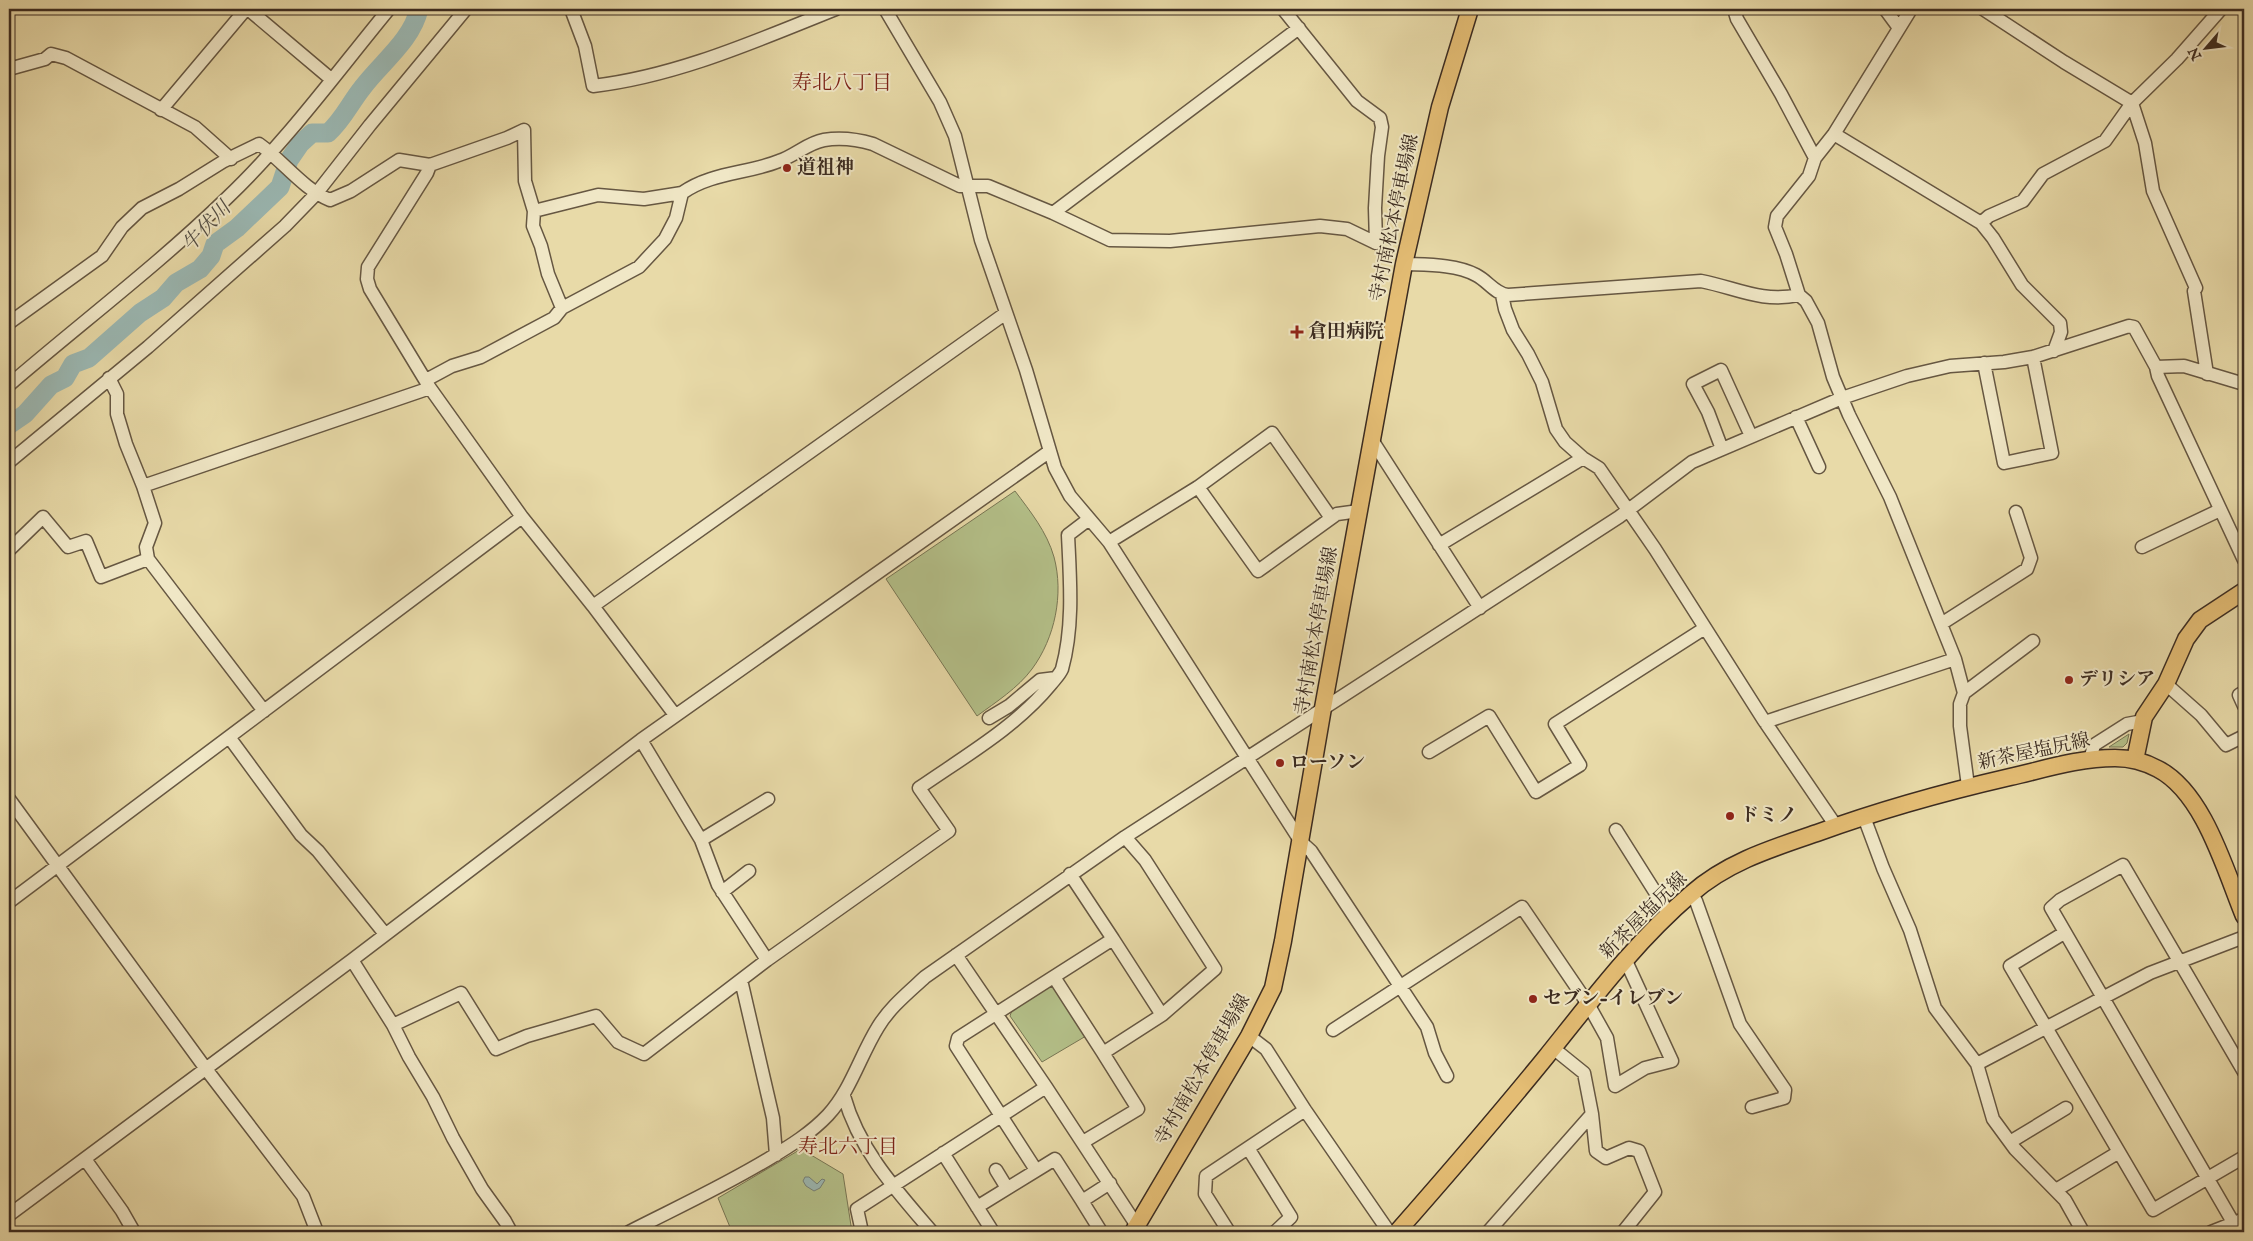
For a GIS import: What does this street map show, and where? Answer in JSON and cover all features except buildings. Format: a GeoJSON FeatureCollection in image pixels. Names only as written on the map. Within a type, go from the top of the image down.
{"type":"FeatureCollection","features":[{"type":"Feature","properties":{"kind":"main road","name":"寺村南松本停車場線"},"geometry":{"type":"LineString","coordinates":[[1137,1230],[1249,1036],[1272,988],[1283,941],[1323,708],[1404,264],[1440,107],[1470,9]]}},
{"type":"Feature","properties":{"kind":"main road"},"geometry":{"type":"LineString","coordinates":[[2135,760],[2143,721],[2166,684],[2186,639],[2200,620],[2244,591]]}},
{"type":"Feature","properties":{"kind":"main road","name":"新茶屋塩尻線"},"geometry":{"type":"LineString","coordinates":[[1397,1232],[1488,1128],[1588,1004],[1669,914],[1691,894],[1724,870],[1760,852],[1911,801],[1968,786],[2090,760],[2118,758],[2135,760],[2167,774],[2188,793],[2210,834],[2244,916]]}},
{"type":"Feature","properties":{"kind":"street"},"geometry":{"type":"LineString","coordinates":[[161,110],[247,9],[315,64],[331,80]]}},
{"type":"Feature","properties":{"kind":"street"},"geometry":{"type":"LineString","coordinates":[[9,385],[167,252],[274,155],[331,80],[389,9]]}},
{"type":"Feature","properties":{"kind":"street"},"geometry":{"type":"LineString","coordinates":[[9,462],[202,301],[285,226],[466,9]]}},
{"type":"Feature","properties":{"kind":"street"},"geometry":{"type":"LineString","coordinates":[[571,9],[585,46],[593,86],[618,83],[736,50],[836,9]]}},
{"type":"Feature","properties":{"kind":"street"},"geometry":{"type":"LineString","coordinates":[[885,9],[940,102],[955,136],[981,240],[1055,468],[1070,496],[1109,542],[1248,756],[1301,842],[1311,851],[1427,1027],[1434,1052],[1447,1076]]}},
{"type":"Feature","properties":{"kind":"street"},"geometry":{"type":"LineString","coordinates":[[534,211],[598,195],[644,199],[682,193],[706,180],[781,161],[810,144],[840,138],[858,139],[873,144],[960,186],[988,186],[1053,213],[1110,240],[1170,241],[1320,226],[1347,229],[1376,243],[1377,174],[1382,127],[1380,118],[1357,101],[1283,9]]}},
{"type":"Feature","properties":{"kind":"street"},"geometry":{"type":"LineString","coordinates":[[1734,9],[1737,19],[1781,94],[1815,158]]}},
{"type":"Feature","properties":{"kind":"street"},"geometry":{"type":"LineString","coordinates":[[1885,9],[1899,28]]}},
{"type":"Feature","properties":{"kind":"street"},"geometry":{"type":"LineString","coordinates":[[1911,9],[1834,134],[1815,158],[1809,176],[1778,216],[1775,227],[1799,295],[1806,301],[1818,322],[1833,377],[1890,497],[1955,659],[1964,693]]}},
{"type":"Feature","properties":{"kind":"street"},"geometry":{"type":"LineString","coordinates":[[1983,9],[2064,62],[2132,103],[2145,143],[2153,191],[2196,288],[2194,291],[2207,374]]}},
{"type":"Feature","properties":{"kind":"street"},"geometry":{"type":"LineString","coordinates":[[1981,223],[1989,216],[2024,201],[2044,174],[2105,141],[2132,103],[2177,59],[2221,9]]}},
{"type":"Feature","properties":{"kind":"street"},"geometry":{"type":"LineString","coordinates":[[1053,213],[1299,28]]}},
{"type":"Feature","properties":{"kind":"street"},"geometry":{"type":"LineString","coordinates":[[9,69],[45,59],[51,54],[66,58],[196,127],[231,159]]}},
{"type":"Feature","properties":{"kind":"street"},"geometry":{"type":"LineString","coordinates":[[9,323],[102,256],[122,227],[142,208],[259,144],[274,155],[313,191],[330,200],[358,187],[399,160],[430,165],[507,138],[524,130],[525,181],[534,211],[533,226],[541,246],[548,274],[562,308]]}},
{"type":"Feature","properties":{"kind":"street"},"geometry":{"type":"LineString","coordinates":[[1834,134],[1981,223],[1993,238],[2022,285],[2060,323],[2061,332],[2054,351]]}},
{"type":"Feature","properties":{"kind":"street"},"geometry":{"type":"LineString","coordinates":[[430,165],[427,173],[368,266],[367,279],[370,289],[428,384],[522,517],[593,606],[674,715]]}},
{"type":"Feature","properties":{"kind":"street"},"geometry":{"type":"LineString","coordinates":[[143,486],[428,384],[452,366],[481,357],[554,318],[562,308],[639,267],[665,239],[676,218],[682,193]]}},
{"type":"Feature","properties":{"kind":"street"},"geometry":{"type":"LineString","coordinates":[[1404,264],[1456,269],[1476,275],[1502,295],[1512,330],[1528,354],[1542,382],[1556,429],[1565,442],[1583,458],[1600,468],[1706,628],[1765,722],[1836,826]]}},
{"type":"Feature","properties":{"kind":"street"},"geometry":{"type":"LineString","coordinates":[[1502,295],[1701,280],[1759,297],[1781,299],[1799,295]]}},
{"type":"Feature","properties":{"kind":"street"},"geometry":{"type":"LineString","coordinates":[[593,606],[1006,313]]}},
{"type":"Feature","properties":{"kind":"street"},"geometry":{"type":"LineString","coordinates":[[629,1232],[708,1194],[776,1155],[800,1138],[827,1116],[844,1096],[878,1027],[890,1010],[925,977],[1070,874],[1248,756],[1628,511],[1692,462],[1796,417],[1842,398],[1923,372],[1950,366],[2033,357],[2134,326],[2156,367],[2244,560]]}},
{"type":"Feature","properties":{"kind":"street"},"geometry":{"type":"LineString","coordinates":[[1984,363],[2004,463],[2052,453],[2033,357]]}},
{"type":"Feature","properties":{"kind":"street"},"geometry":{"type":"LineString","coordinates":[[2156,367],[2184,366],[2244,384]]}},
{"type":"Feature","properties":{"kind":"street"},"geometry":{"type":"LineString","coordinates":[[1722,449],[1708,412],[1693,384],[1722,370],[1751,436]]}},
{"type":"Feature","properties":{"kind":"street"},"geometry":{"type":"LineString","coordinates":[[109,378],[117,394],[117,414],[155,523],[146,547],[148,559],[264,711]]}},
{"type":"Feature","properties":{"kind":"street"},"geometry":{"type":"LineString","coordinates":[[1796,417],[1819,467]]}},
{"type":"Feature","properties":{"kind":"street"},"geometry":{"type":"LineString","coordinates":[[1109,542],[1198,487],[1272,433],[1331,518]]}},
{"type":"Feature","properties":{"kind":"street"},"geometry":{"type":"LineString","coordinates":[[1372,440],[1480,608]]}},
{"type":"Feature","properties":{"kind":"street"},"geometry":{"type":"LineString","coordinates":[[9,1215],[352,960],[674,715],[1050,451]]}},
{"type":"Feature","properties":{"kind":"street"},"geometry":{"type":"LineString","coordinates":[[1439,545],[1583,458]]}},
{"type":"Feature","properties":{"kind":"street"},"geometry":{"type":"LineString","coordinates":[[1198,487],[1258,571],[1337,514],[1359,511]]}},
{"type":"Feature","properties":{"kind":"street"},"geometry":{"type":"LineString","coordinates":[[2142,547],[2220,510]]}},
{"type":"Feature","properties":{"kind":"street"},"geometry":{"type":"LineString","coordinates":[[1941,624],[2026,569],[2031,558],[2016,512]]}},
{"type":"Feature","properties":{"kind":"street"},"geometry":{"type":"LineString","coordinates":[[9,550],[43,517],[68,547],[86,541],[101,577],[148,559]]}},
{"type":"Feature","properties":{"kind":"street"},"geometry":{"type":"LineString","coordinates":[[9,902],[522,517]]}},
{"type":"Feature","properties":{"kind":"street"},"geometry":{"type":"LineString","coordinates":[[393,1025],[461,994],[496,1049],[527,1036],[596,1016],[618,1042],[644,1054],[767,960],[949,831],[919,788],[1036,703],[1062,671],[1068,638],[1070,585],[1068,535],[1088,519]]}},
{"type":"Feature","properties":{"kind":"street"},"geometry":{"type":"LineString","coordinates":[[1428,752],[1489,716],[1536,792],[1580,765],[1555,724],[1706,628]]}},
{"type":"Feature","properties":{"kind":"street"},"geometry":{"type":"LineString","coordinates":[[1968,786],[1960,726],[1960,704],[1964,693],[2033,641]]}},
{"type":"Feature","properties":{"kind":"street"},"geometry":{"type":"LineString","coordinates":[[1765,722],[1955,659]]}},
{"type":"Feature","properties":{"kind":"street"},"geometry":{"type":"LineString","coordinates":[[988,718],[1010,706],[1040,680],[1056,678]]}},
{"type":"Feature","properties":{"kind":"street"},"geometry":{"type":"LineString","coordinates":[[2166,684],[2201,715],[2226,745],[2244,736]]}},
{"type":"Feature","properties":{"kind":"street"},"geometry":{"type":"LineString","coordinates":[[2244,692],[2239,695],[2244,706]]}},
{"type":"Feature","properties":{"kind":"street"},"geometry":{"type":"LineString","coordinates":[[2090,760],[2094,745],[2127,724],[2143,721]]}},
{"type":"Feature","properties":{"kind":"street"},"geometry":{"type":"LineString","coordinates":[[228,737],[301,835],[318,850],[385,934]]}},
{"type":"Feature","properties":{"kind":"street"},"geometry":{"type":"LineString","coordinates":[[641,740],[701,840],[722,892],[767,960]]}},
{"type":"Feature","properties":{"kind":"street"},"geometry":{"type":"LineString","coordinates":[[9,799],[206,1069],[303,1196],[314,1231]]}},
{"type":"Feature","properties":{"kind":"street"},"geometry":{"type":"LineString","coordinates":[[701,840],[768,799]]}},
{"type":"Feature","properties":{"kind":"street"},"geometry":{"type":"LineString","coordinates":[[1864,817],[1883,868],[1910,930],[1935,1008],[1977,1064],[1993,1119],[2010,1142],[2065,1200],[2083,1232]]}},
{"type":"Feature","properties":{"kind":"street"},"geometry":{"type":"LineString","coordinates":[[1616,830],[1669,914]]}},
{"type":"Feature","properties":{"kind":"street"},"geometry":{"type":"LineString","coordinates":[[1103,1053],[1162,1015],[1215,969],[1145,860],[1126,837]]}},
{"type":"Feature","properties":{"kind":"street"},"geometry":{"type":"LineString","coordinates":[[2211,1232],[2239,1222],[2209,1178],[2051,908],[2060,900],[2124,865],[2244,1072]]}},
{"type":"Feature","properties":{"kind":"street"},"geometry":{"type":"LineString","coordinates":[[722,892],[750,871]]}},
{"type":"Feature","properties":{"kind":"street"},"geometry":{"type":"LineString","coordinates":[[1070,874],[1162,1015]]}},
{"type":"Feature","properties":{"kind":"street"},"geometry":{"type":"LineString","coordinates":[[1691,894],[1696,901],[1740,1024],[1785,1090],[1784,1098],[1752,1107]]}},
{"type":"Feature","properties":{"kind":"street"},"geometry":{"type":"LineString","coordinates":[[1332,1030],[1400,988],[1522,907],[1588,1004],[1608,1038],[1615,1086],[1645,1068],[1672,1061],[1626,961]]}},
{"type":"Feature","properties":{"kind":"street"},"geometry":{"type":"LineString","coordinates":[[2064,932],[2010,966],[2153,1210],[2244,1157]]}},
{"type":"Feature","properties":{"kind":"street"},"geometry":{"type":"LineString","coordinates":[[1977,1064],[2102,996],[2179,961],[2244,937]]}},
{"type":"Feature","properties":{"kind":"street"},"geometry":{"type":"LineString","coordinates":[[1036,1170],[956,1046],[958,1038],[1113,938]]}},
{"type":"Feature","properties":{"kind":"street"},"geometry":{"type":"LineString","coordinates":[[956,955],[1110,1183],[1137,1230]]}},
{"type":"Feature","properties":{"kind":"street"},"geometry":{"type":"LineString","coordinates":[[352,960],[393,1025],[458,1147],[511,1232]]}},
{"type":"Feature","properties":{"kind":"street"},"geometry":{"type":"LineString","coordinates":[[1054,977],[1138,1108],[1083,1142]]}},
{"type":"Feature","properties":{"kind":"street"},"geometry":{"type":"LineString","coordinates":[[740,980],[773,1118],[776,1155]]}},
{"type":"Feature","properties":{"kind":"street"},"geometry":{"type":"LineString","coordinates":[[1249,1036],[1266,1048],[1305,1110],[1389,1232]]}},
{"type":"Feature","properties":{"kind":"street"},"geometry":{"type":"LineString","coordinates":[[1553,1048],[1584,1073],[1592,1114],[1596,1151],[1606,1158],[1629,1148],[1639,1151],[1655,1192],[1623,1232]]}},
{"type":"Feature","properties":{"kind":"street"},"geometry":{"type":"LineString","coordinates":[[862,1232],[857,1209],[1046,1087]]}},
{"type":"Feature","properties":{"kind":"street"},"geometry":{"type":"LineString","coordinates":[[844,1096],[850,1119],[874,1162],[932,1232]]}},
{"type":"Feature","properties":{"kind":"street"},"geometry":{"type":"LineString","coordinates":[[2010,1142],[2066,1108]]}},
{"type":"Feature","properties":{"kind":"street"},"geometry":{"type":"LineString","coordinates":[[1230,1232],[1205,1194],[1206,1176],[1305,1110]]}},
{"type":"Feature","properties":{"kind":"street"},"geometry":{"type":"LineString","coordinates":[[1488,1232],[1592,1114]]}},
{"type":"Feature","properties":{"kind":"street"},"geometry":{"type":"LineString","coordinates":[[1248,1148],[1292,1217],[1275,1232]]}},
{"type":"Feature","properties":{"kind":"street"},"geometry":{"type":"LineString","coordinates":[[2056,1190],[2119,1152]]}},
{"type":"Feature","properties":{"kind":"street"},"geometry":{"type":"LineString","coordinates":[[943,1153],[993,1232]]}},
{"type":"Feature","properties":{"kind":"street"},"geometry":{"type":"LineString","coordinates":[[85,1159],[122,1211],[134,1232]]}},
{"type":"Feature","properties":{"kind":"street"},"geometry":{"type":"LineString","coordinates":[[977,1207],[1055,1159],[1100,1230]]}},
{"type":"Feature","properties":{"kind":"street"},"geometry":{"type":"LineString","coordinates":[[996,1170],[1007,1188]]}},
{"type":"Feature","properties":{"kind":"street"},"geometry":{"type":"LineString","coordinates":[[1082,1201],[1110,1183]]}},
{"type":"Feature","properties":{"kind":"green space"},"geometry":{"type":"Polygon","coordinates":[[[1015,491],[1043,530],[1054,557],[1058,586],[1055,615],[1047,644],[1032,669],[1013,689],[977,716],[886,579],[1015,491]]]}},
{"type":"Feature","properties":{"kind":"green space"},"geometry":{"type":"Polygon","coordinates":[[[2129,734],[2127,743],[2123,747],[2109,747],[2129,734]]]}},
{"type":"Feature","properties":{"kind":"green space"},"geometry":{"type":"Polygon","coordinates":[[[1049,986],[1054,987],[1086,1036],[1042,1062],[1010,1016],[1012,1010],[1049,986]]]}},
{"type":"Feature","properties":{"kind":"green space"},"geometry":{"type":"Polygon","coordinates":[[[801,1149],[843,1174],[852,1232],[732,1232],[718,1198],[801,1149]]]}},
{"type":"Feature","properties":{"kind":"water"},"geometry":{"type":"Polygon","coordinates":[[[805,1177],[809,1177],[817,1184],[822,1179],[825,1180],[820,1188],[814,1191],[806,1186],[803,1181],[805,1177]]]}},
{"type":"Feature","properties":{"kind":"waterway","name":"牛伏川"},"geometry":{"type":"LineString","coordinates":[[9,425],[25,414],[51,385],[65,378],[73,364],[89,358],[140,313],[163,298],[176,283],[200,269],[211,256],[215,244],[237,228],[280,187],[289,160],[300,144],[312,133],[328,133],[338,123],[363,87],[403,41],[410,31],[419,9]]}},
{"type":"Feature","properties":{"kind":"place","name":"道祖神"},"geometry":{"type":"Point","coordinates":[787,168]}},
{"type":"Feature","properties":{"kind":"place","name":"倉田病院"},"geometry":{"type":"Point","coordinates":[1297,332]}},
{"type":"Feature","properties":{"kind":"place","name":"デリシア"},"geometry":{"type":"Point","coordinates":[2069,680]}},
{"type":"Feature","properties":{"kind":"place","name":"ローソン"},"geometry":{"type":"Point","coordinates":[1280,763]}},
{"type":"Feature","properties":{"kind":"place","name":"ドミノ"},"geometry":{"type":"Point","coordinates":[1730,816]}},
{"type":"Feature","properties":{"kind":"place","name":"セブン-イレブン"},"geometry":{"type":"Point","coordinates":[1533,999]}},
{"type":"Feature","properties":{"kind":"district","name":"寿北八丁目"},"geometry":{"type":"Point","coordinates":[842,83]}},
{"type":"Feature","properties":{"kind":"district","name":"寿北六丁目"},"geometry":{"type":"Point","coordinates":[848,1147]}}]}
